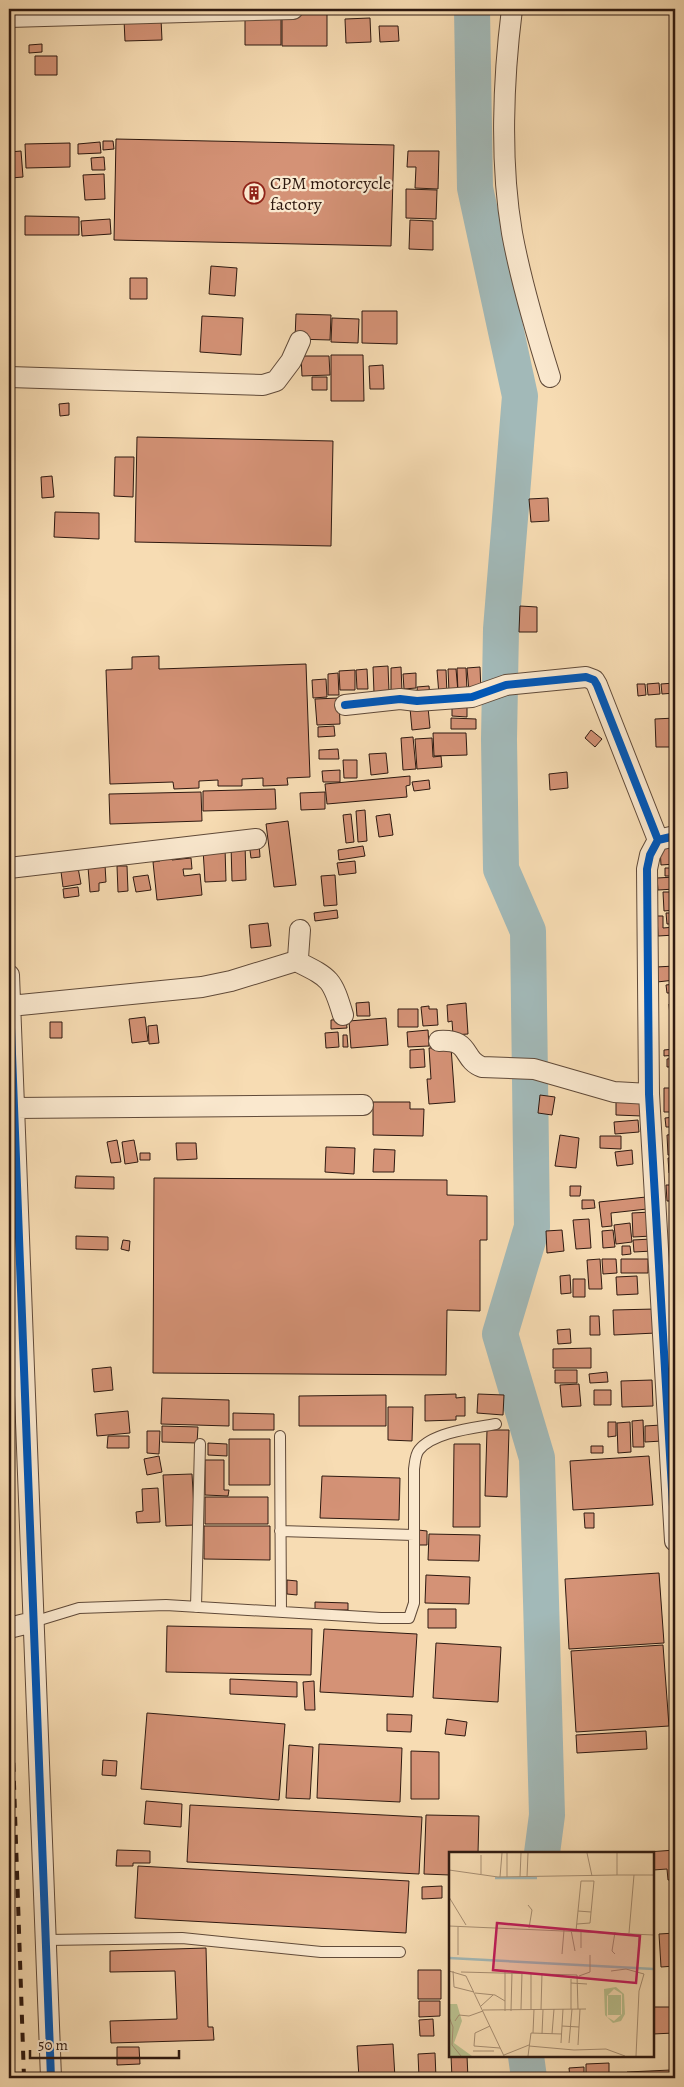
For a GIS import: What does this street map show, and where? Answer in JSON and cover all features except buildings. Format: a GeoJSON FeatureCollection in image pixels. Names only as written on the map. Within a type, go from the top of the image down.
{"type":"FeatureCollection","features":[{"type":"Feature","properties":{"kind":"street"},"geometry":{"type":"LineString","coordinates":[[9,17],[293,9]]}},
{"type":"Feature","properties":{"kind":"street"},"geometry":{"type":"LineString","coordinates":[[512,9],[505,82],[506,160],[512,230],[532,317],[550,377]]}},
{"type":"Feature","properties":{"kind":"street"},"geometry":{"type":"LineString","coordinates":[[9,377],[263,385],[276,381],[292,361],[300,341]]}},
{"type":"Feature","properties":{"kind":"street"},"geometry":{"type":"LineString","coordinates":[[345,705],[400,698],[417,701],[472,696],[506,685],[555,679],[586,677],[594,680],[667,838],[650,855],[647,869],[649,1094],[670,1380],[675,1541]]}},
{"type":"Feature","properties":{"kind":"street"},"geometry":{"type":"LineString","coordinates":[[9,868],[256,839]]}},
{"type":"Feature","properties":{"kind":"street"},"geometry":{"type":"LineString","coordinates":[[296,961],[300,942],[300,930]]}},
{"type":"Feature","properties":{"kind":"street"},"geometry":{"type":"LineString","coordinates":[[10,1006],[212,986],[276,969],[296,961],[325,975],[330,980],[335,989],[343,1015]]}},
{"type":"Feature","properties":{"kind":"street"},"geometry":{"type":"LineString","coordinates":[[9,974],[51,2078]]}},
{"type":"Feature","properties":{"kind":"street"},"geometry":{"type":"LineString","coordinates":[[439,1041],[456,1042],[465,1048],[476,1065],[491,1068],[534,1069],[614,1092],[649,1094]]}},
{"type":"Feature","properties":{"kind":"street"},"geometry":{"type":"LineString","coordinates":[[14,1108],[363,1104]]}},
{"type":"Feature","properties":{"kind":"street"},"geometry":{"type":"LineString","coordinates":[[9,1628],[33,1622]]}},
{"type":"Feature","properties":{"kind":"lane"},"geometry":{"type":"LineString","coordinates":[[33,1622],[78,1608],[166,1605],[409,1618],[414,1603],[414,1469],[417,1451],[424,1445],[454,1430],[496,1424]]}},
{"type":"Feature","properties":{"kind":"lane"},"geometry":{"type":"LineString","coordinates":[[280,1436],[281,1612]]}},
{"type":"Feature","properties":{"kind":"lane"},"geometry":{"type":"LineString","coordinates":[[196,1607],[200,1444]]}},
{"type":"Feature","properties":{"kind":"lane"},"geometry":{"type":"LineString","coordinates":[[280,1531],[414,1535]]}},
{"type":"Feature","properties":{"kind":"lane"},"geometry":{"type":"LineString","coordinates":[[46,1940],[182,1938],[321,1952],[400,1952]]}},
{"type":"Feature","properties":{"kind":"waterway"},"geometry":{"type":"LineString","coordinates":[[472,9],[475,188],[520,396],[501,629],[499,739],[501,869],[528,931],[532,1227],[500,1334],[537,1458],[547,1815],[542,1852]]}},
{"type":"Feature","properties":{"kind":"waterway"},"geometry":{"type":"LineString","coordinates":[[526,2057],[529,2078]]}},
{"type":"Feature","properties":{"kind":"railway"},"geometry":{"type":"LineString","coordinates":[[9,1637],[24,2078]]}},
{"type":"Feature","properties":{"kind":"cycle path"},"geometry":{"type":"LineString","coordinates":[[345,705],[400,699],[417,701],[472,697],[506,685],[586,677],[594,680],[658,840]]}},
{"type":"Feature","properties":{"kind":"cycle path"},"geometry":{"type":"LineString","coordinates":[[675,836],[658,840],[650,855],[647,869],[649,1094],[675,1541]]}},
{"type":"Feature","properties":{"kind":"cycle path"},"geometry":{"type":"LineString","coordinates":[[9,975],[51,2078]]}},
{"type":"Feature","properties":{"kind":"place","name":"CPM motorcycle factory"},"geometry":{"type":"Point","coordinates":[254,193]}}]}
